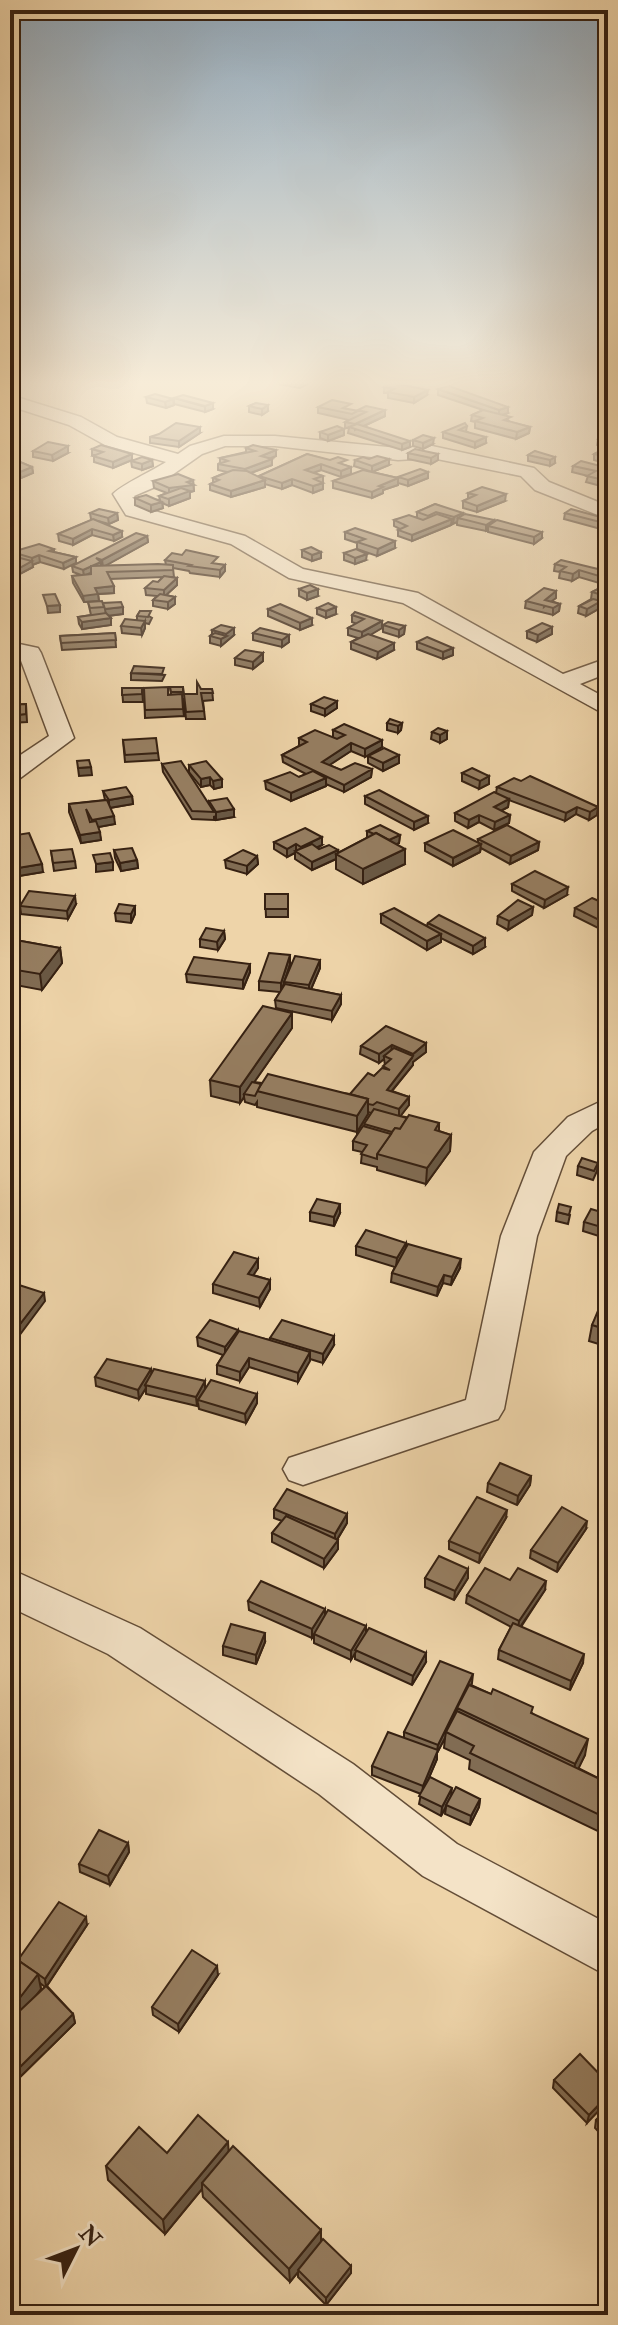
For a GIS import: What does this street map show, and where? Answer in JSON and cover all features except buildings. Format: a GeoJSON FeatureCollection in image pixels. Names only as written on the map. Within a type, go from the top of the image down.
{"type":"FeatureCollection","features":[{"type":"Feature","properties":{"kind":"street"},"geometry":{"type":"LineString","coordinates":[[126,492],[123,494],[133,511],[238,540],[296,574],[410,598],[608,709]]}},
{"type":"Feature","properties":{"kind":"street"},"geometry":{"type":"LineString","coordinates":[[558,492],[608,513]]}},
{"type":"Feature","properties":{"kind":"street"},"geometry":{"type":"LineString","coordinates":[[10,649],[30,653],[62,738],[10,774]]}},
{"type":"Feature","properties":{"kind":"street"},"geometry":{"type":"LineString","coordinates":[[561,683],[608,665]]}},
{"type":"Feature","properties":{"kind":"street"},"geometry":{"type":"LineString","coordinates":[[303,1469],[484,1409],[519,1236],[551,1152],[580,1124],[608,1108]]}},
{"type":"Feature","properties":{"kind":"street"},"geometry":{"type":"LineString","coordinates":[[10,1587],[124,1641],[336,1779],[440,1860],[608,1951]]}}]}
